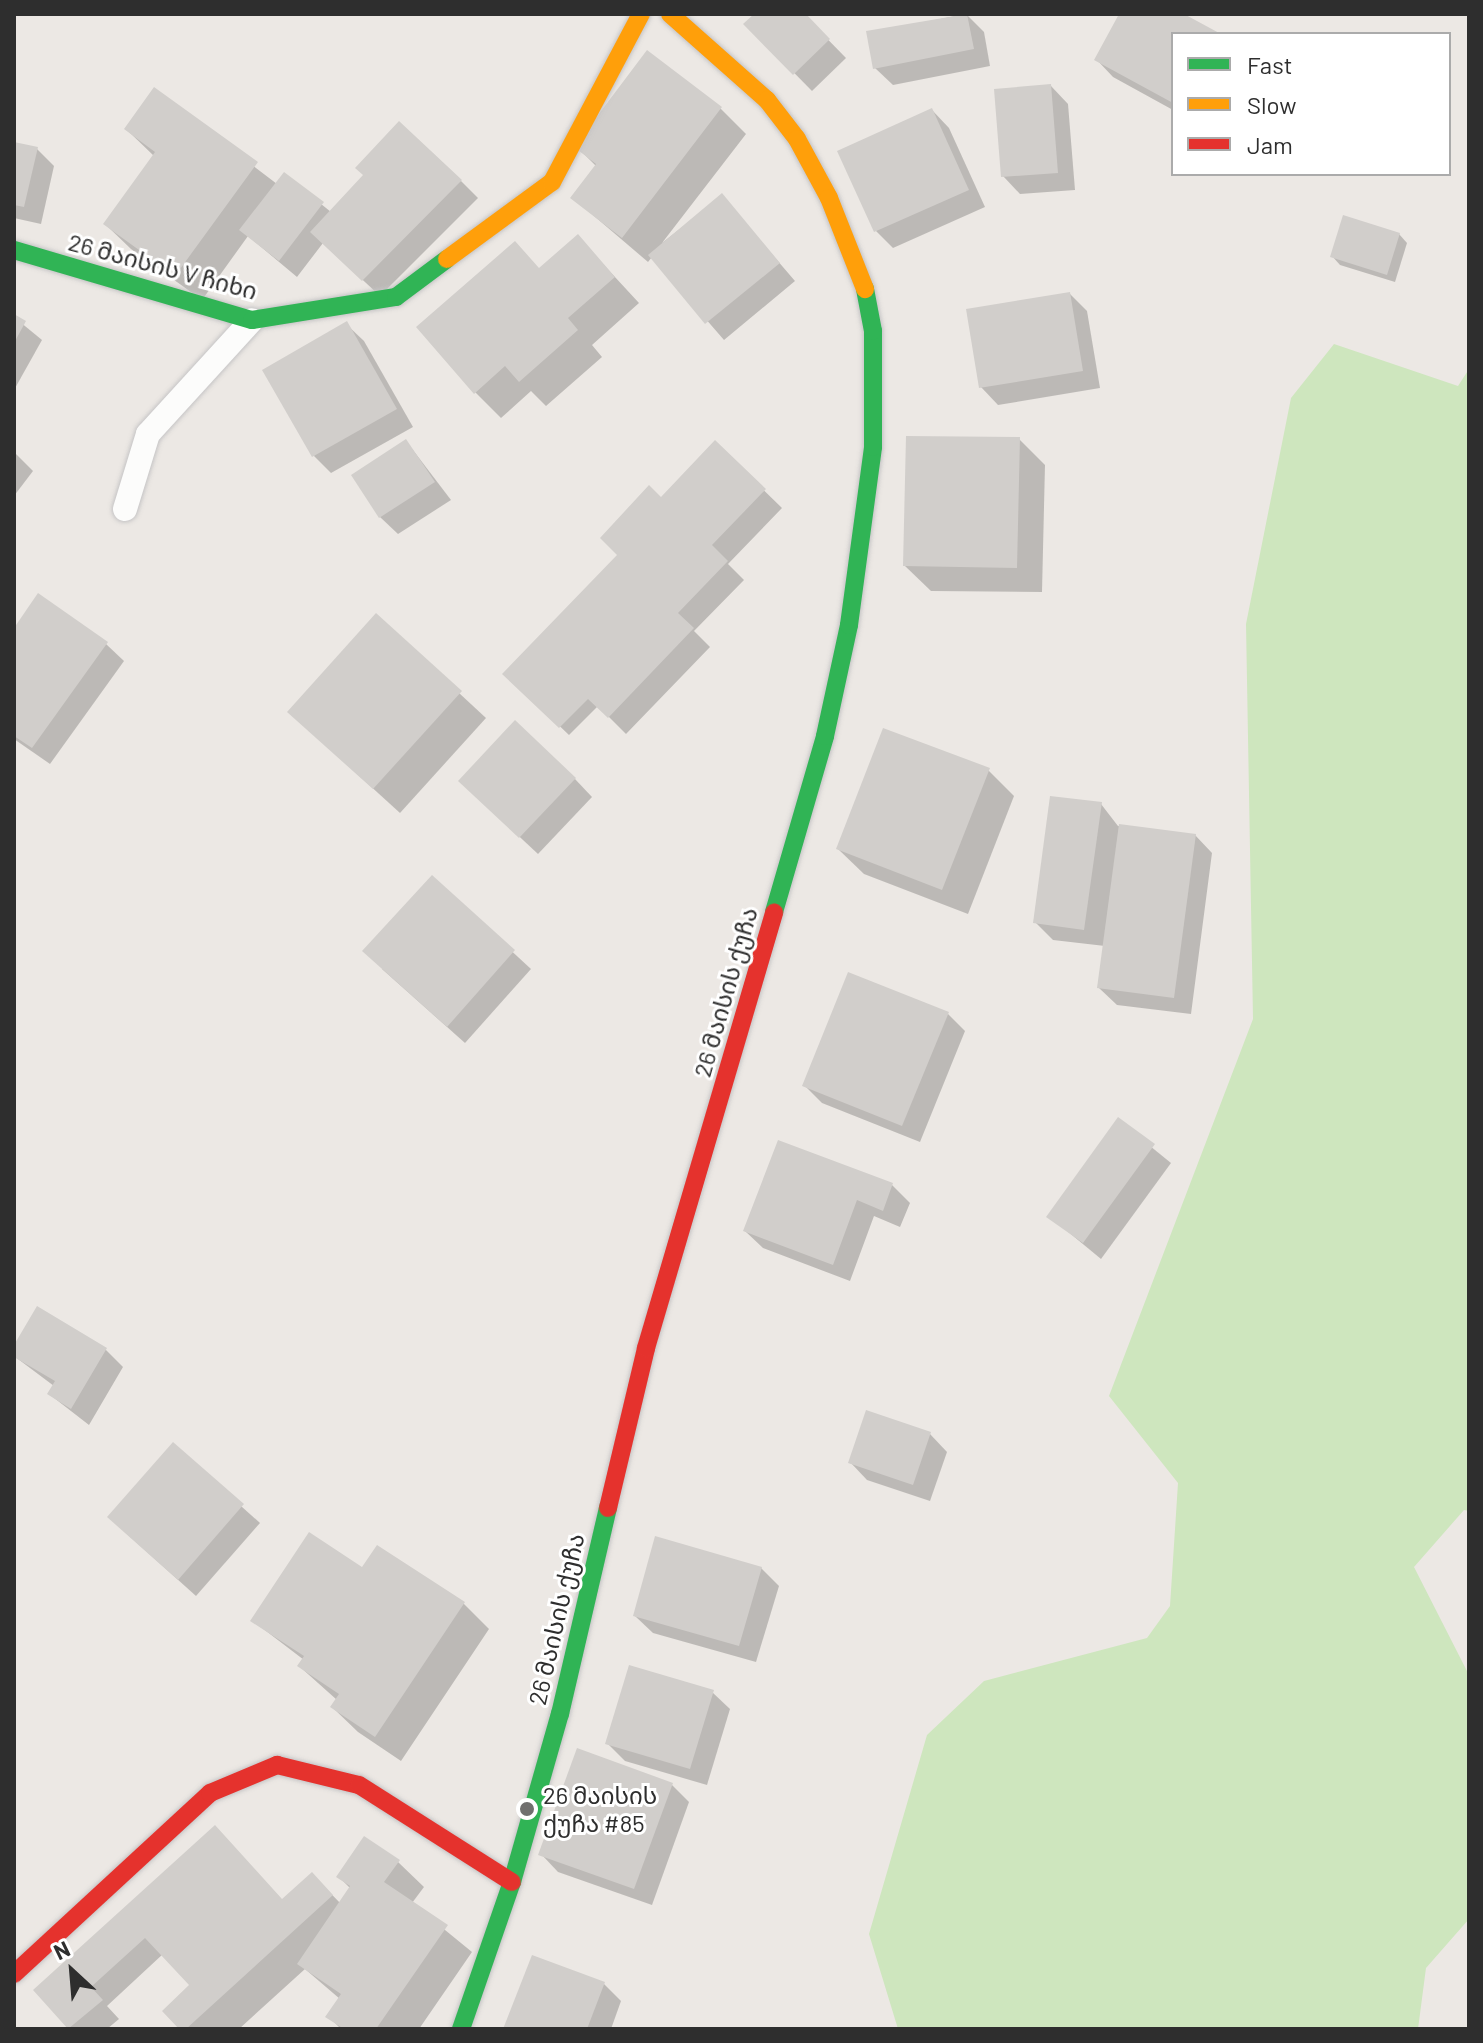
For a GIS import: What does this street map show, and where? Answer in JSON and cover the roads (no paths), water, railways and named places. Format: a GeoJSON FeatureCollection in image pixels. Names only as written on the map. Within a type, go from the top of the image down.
{"type":"FeatureCollection","features":[{"type":"Feature","properties":{"kind":"street","name":"26 მაისის V ჩიხი"},"geometry":{"type":"LineString","coordinates":[[14,250],[252,320],[396,297],[552,182],[641,14]]}},
{"type":"Feature","properties":{"kind":"street","name":"26 მაისის ქუჩა"},"geometry":{"type":"LineString","coordinates":[[461,2029],[512,1882],[560,1714],[646,1348],[825,736],[849,625],[873,447],[873,331],[863,279],[829,198],[797,139],[767,100],[670,14]]}},
{"type":"Feature","properties":{"kind":"street"},"geometry":{"type":"LineString","coordinates":[[14,1974],[210,1793],[277,1765],[359,1785],[512,1882]]}},
{"type":"Feature","properties":{"kind":"lane"},"geometry":{"type":"LineString","coordinates":[[125,509],[148,434],[252,320]]}},
{"type":"Feature","properties":{"kind":"place","name":"26 მაისის ქუჩა #85"},"geometry":{"type":"Point","coordinates":[527,1809]}}]}
